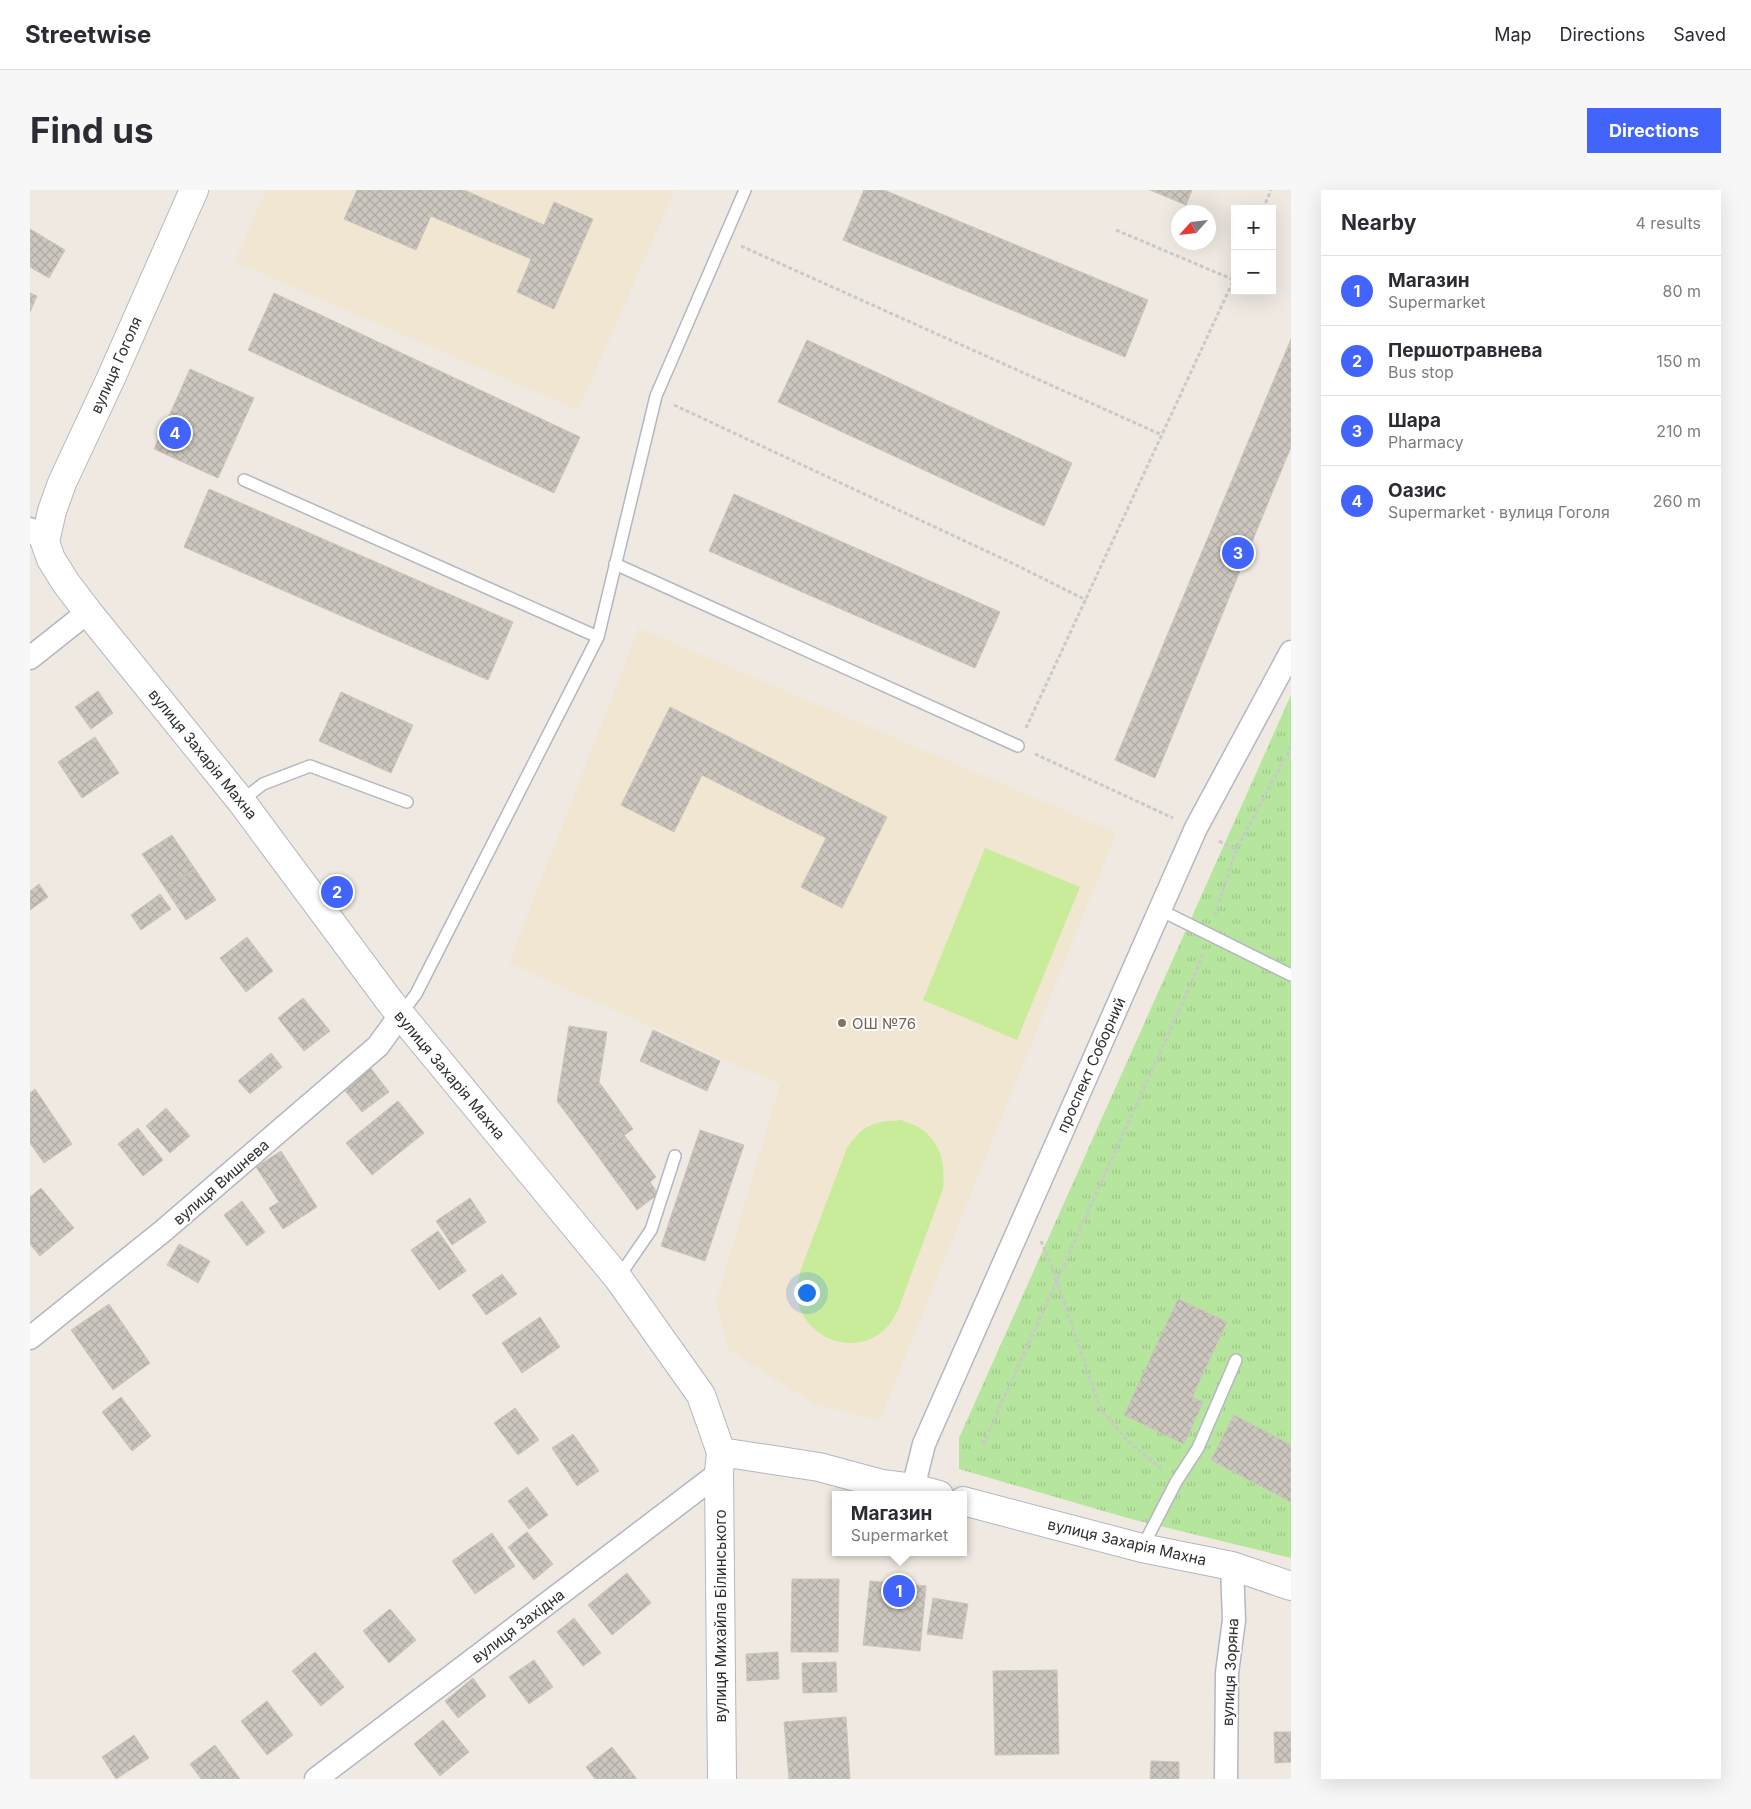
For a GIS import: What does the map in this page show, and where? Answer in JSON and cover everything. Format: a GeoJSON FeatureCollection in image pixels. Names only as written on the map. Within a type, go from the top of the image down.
{"type":"FeatureCollection","features":[{"type":"Feature","properties":{"kind":"street","name":"вулиця Гоголя"},"geometry":{"type":"LineString","coordinates":[[37,536],[52,511],[62,483],[111,378],[194,190]]}},
{"type":"Feature","properties":{"kind":"street","name":"вулиця Захарія Махна"},"geometry":{"type":"LineString","coordinates":[[37,536],[61,575],[88,612],[241,801],[391,1004],[618,1278],[701,1395],[720,1463]]}},
{"type":"Feature","properties":{"kind":"street"},"geometry":{"type":"LineString","coordinates":[[30,658],[88,612]]}},
{"type":"Feature","properties":{"kind":"street","name":"проспект Соборний"},"geometry":{"type":"LineString","coordinates":[[913,1488],[924,1444],[1196,828],[1291,652]]}},
{"type":"Feature","properties":{"kind":"street","name":"вулиця Вишнева"},"geometry":{"type":"LineString","coordinates":[[30,1338],[163,1231],[378,1046],[401,1014]]}},
{"type":"Feature","properties":{"kind":"street"},"geometry":{"type":"LineString","coordinates":[[720,1463],[819,1467],[882,1484],[924,1491]]}},
{"type":"Feature","properties":{"kind":"street","name":"вулиця Західна"},"geometry":{"type":"LineString","coordinates":[[316,1779],[720,1463]]}},
{"type":"Feature","properties":{"kind":"street","name":"вулиця Михайла Білинського"},"geometry":{"type":"LineString","coordinates":[[720,1463],[722,1779]]}},
{"type":"Feature","properties":{"kind":"street","name":"вулиця Захарія Махна"},"geometry":{"type":"LineString","coordinates":[[967,1502],[1142,1548],[1232,1566],[1291,1586]]}},
{"type":"Feature","properties":{"kind":"street","name":"вулиця Зоряна"},"geometry":{"type":"LineString","coordinates":[[1226,1779],[1227,1672],[1234,1620],[1232,1566]]}},
{"type":"Feature","properties":{"kind":"lane"},"geometry":{"type":"LineString","coordinates":[[401,1014],[416,994],[598,637],[656,396],[746,190]]}},
{"type":"Feature","properties":{"kind":"lane"},"geometry":{"type":"LineString","coordinates":[[244,480],[598,637]]}},
{"type":"Feature","properties":{"kind":"lane"},"geometry":{"type":"LineString","coordinates":[[615,564],[1018,746]]}},
{"type":"Feature","properties":{"kind":"lane"},"geometry":{"type":"LineString","coordinates":[[241,801],[263,784],[310,766],[407,802]]}},
{"type":"Feature","properties":{"kind":"lane"},"geometry":{"type":"LineString","coordinates":[[1160,910],[1291,976]]}},
{"type":"Feature","properties":{"kind":"lane"},"geometry":{"type":"LineString","coordinates":[[618,1278],[651,1230],[675,1156]]}},
{"type":"Feature","properties":{"kind":"lane"},"geometry":{"type":"LineString","coordinates":[[1142,1548],[1176,1482],[1198,1448],[1236,1360]]}},
{"type":"Feature","properties":{"kind":"path"},"geometry":{"type":"LineString","coordinates":[[1265,205],[1271,190]]}},
{"type":"Feature","properties":{"kind":"path"},"geometry":{"type":"LineString","coordinates":[[1116,230],[1231,278]]}},
{"type":"Feature","properties":{"kind":"path"},"geometry":{"type":"LineString","coordinates":[[724,239],[1162,435]]}},
{"type":"Feature","properties":{"kind":"path"},"geometry":{"type":"LineString","coordinates":[[1196,828],[1018,746],[1231,286]]}},
{"type":"Feature","properties":{"kind":"path"},"geometry":{"type":"LineString","coordinates":[[656,396],[1012,563],[1086,600]]}},
{"type":"Feature","properties":{"kind":"path"},"geometry":{"type":"LineString","coordinates":[[983,1444],[1194,977],[1236,850],[1291,747]]}},
{"type":"Feature","properties":{"kind":"path"},"geometry":{"type":"LineString","coordinates":[[1028,1208],[1057,1282],[1100,1408],[1129,1442],[1176,1482]]}},
{"type":"Feature","properties":{"kind":"shaded area"},"geometry":{"type":"Polygon","coordinates":[[[266,190],[675,190],[578,410],[235,262],[266,190]]]}},
{"type":"Feature","properties":{"kind":"shaded area","name":"ОШ №76"},"geometry":{"type":"Polygon","coordinates":[[[639,628],[1116,833],[880,1420],[815,1404],[729,1350],[716,1303],[780,1084],[509,963],[639,628]]]}},
{"type":"Feature","properties":{"kind":"green space"},"geometry":{"type":"Polygon","coordinates":[[[1291,695],[1291,1558],[1131,1519],[959,1469],[959,1438],[1291,695]]]}},
{"type":"Feature","properties":{"kind":"green space"},"geometry":{"type":"Polygon","coordinates":[[[985,848],[1080,887],[1017,1040],[923,1000],[985,848]]]}},
{"type":"Feature","properties":{"kind":"green space"},"geometry":{"type":"Polygon","coordinates":[[[901,1120],[921,1129],[935,1143],[943,1165],[943,1189],[898,1310],[891,1323],[877,1336],[864,1341],[850,1343],[837,1341],[824,1336],[813,1328],[804,1316],[798,1303],[797,1294],[801,1269],[847,1148],[864,1129],[876,1123],[901,1120]]]}},
{"type":"Feature","properties":{"kind":"building"},"geometry":{"type":"Polygon","coordinates":[[[357,190],[464,190],[544,225],[554,202],[593,219],[554,309],[517,292],[531,259],[431,216],[416,250],[344,219],[357,190]]]}},
{"type":"Feature","properties":{"kind":"building"},"geometry":{"type":"Polygon","coordinates":[[[864,190],[884,190],[1148,300],[1125,357],[843,240],[864,190]]]}},
{"type":"Feature","properties":{"kind":"building"},"geometry":{"type":"Polygon","coordinates":[[[1150,190],[1192,190],[1186,205],[1150,190]]]}},
{"type":"Feature","properties":{"kind":"building"},"geometry":{"type":"Polygon","coordinates":[[[30,229],[65,250],[49,278],[30,267],[30,229]]]}},
{"type":"Feature","properties":{"kind":"building"},"geometry":{"type":"Polygon","coordinates":[[[30,293],[37,296],[30,312],[30,293]]]}},
{"type":"Feature","properties":{"kind":"building"},"geometry":{"type":"Polygon","coordinates":[[[274,293],[580,437],[554,493],[248,350],[274,293]]]}},
{"type":"Feature","properties":{"kind":"building"},"geometry":{"type":"Polygon","coordinates":[[[1291,339],[1291,447],[1155,778],[1115,760],[1291,339]]]}},
{"type":"Feature","properties":{"kind":"building"},"geometry":{"type":"Polygon","coordinates":[[[807,340],[1072,463],[1044,526],[778,402],[807,340]]]}},
{"type":"Feature","properties":{"kind":"building"},"geometry":{"type":"Polygon","coordinates":[[[190,369],[254,398],[218,478],[154,449],[190,369]]]}},
{"type":"Feature","properties":{"kind":"building"},"geometry":{"type":"Polygon","coordinates":[[[209,489],[513,622],[488,680],[184,547],[209,489]]]}},
{"type":"Feature","properties":{"kind":"building"},"geometry":{"type":"Polygon","coordinates":[[[734,494],[1000,612],[975,668],[709,551],[734,494]]]}},
{"type":"Feature","properties":{"kind":"building"},"geometry":{"type":"Polygon","coordinates":[[[98,691],[113,713],[91,729],[75,707],[98,691]]]}},
{"type":"Feature","properties":{"kind":"building"},"geometry":{"type":"Polygon","coordinates":[[[341,692],[413,725],[391,773],[319,741],[341,692]]]}},
{"type":"Feature","properties":{"kind":"building"},"geometry":{"type":"Polygon","coordinates":[[[670,707],[887,817],[842,908],[801,887],[826,838],[702,775],[674,832],[621,805],[670,707]]]}},
{"type":"Feature","properties":{"kind":"building"},"geometry":{"type":"Polygon","coordinates":[[[95,737],[119,773],[82,798],[58,762],[95,737]]]}},
{"type":"Feature","properties":{"kind":"building"},"geometry":{"type":"Polygon","coordinates":[[[172,835],[195,869],[165,888],[142,854],[172,835]]]}},
{"type":"Feature","properties":{"kind":"building"},"geometry":{"type":"Polygon","coordinates":[[[195,869],[216,900],[186,920],[165,888],[195,869]]]}},
{"type":"Feature","properties":{"kind":"building"},"geometry":{"type":"Polygon","coordinates":[[[39,884],[48,897],[30,910],[30,891],[39,884]]]}},
{"type":"Feature","properties":{"kind":"building"},"geometry":{"type":"Polygon","coordinates":[[[160,894],[171,909],[141,930],[131,915],[160,894]]]}},
{"type":"Feature","properties":{"kind":"building"},"geometry":{"type":"Polygon","coordinates":[[[247,937],[273,971],[246,992],[220,958],[247,937]]]}},
{"type":"Feature","properties":{"kind":"building"},"geometry":{"type":"Polygon","coordinates":[[[303,998],[330,1031],[304,1051],[278,1018],[303,998]]]}},
{"type":"Feature","properties":{"kind":"building"},"geometry":{"type":"Polygon","coordinates":[[[569,1026],[607,1032],[599,1082],[633,1129],[597,1155],[557,1101],[569,1026]]]}},
{"type":"Feature","properties":{"kind":"building"},"geometry":{"type":"Polygon","coordinates":[[[653,1030],[720,1061],[707,1091],[640,1061],[653,1030]]]}},
{"type":"Feature","properties":{"kind":"building"},"geometry":{"type":"Polygon","coordinates":[[[271,1053],[282,1067],[250,1094],[238,1081],[271,1053]]]}},
{"type":"Feature","properties":{"kind":"building"},"geometry":{"type":"Polygon","coordinates":[[[366,1062],[389,1092],[362,1112],[339,1083],[366,1062]]]}},
{"type":"Feature","properties":{"kind":"building"},"geometry":{"type":"Polygon","coordinates":[[[35,1089],[72,1144],[44,1163],[30,1143],[30,1093],[35,1089]]]}},
{"type":"Feature","properties":{"kind":"building"},"geometry":{"type":"Polygon","coordinates":[[[398,1101],[424,1133],[372,1175],[346,1143],[398,1101]]]}},
{"type":"Feature","properties":{"kind":"building"},"geometry":{"type":"Polygon","coordinates":[[[166,1108],[190,1136],[170,1153],[146,1126],[166,1108]]]}},
{"type":"Feature","properties":{"kind":"building"},"geometry":{"type":"Polygon","coordinates":[[[138,1128],[163,1160],[143,1176],[118,1144],[138,1128]]]}},
{"type":"Feature","properties":{"kind":"building"},"geometry":{"type":"Polygon","coordinates":[[[700,1130],[744,1145],[705,1261],[661,1246],[700,1130]]]}},
{"type":"Feature","properties":{"kind":"building"},"geometry":{"type":"Polygon","coordinates":[[[624,1135],[656,1177],[650,1182],[658,1194],[637,1210],[597,1155],[624,1135]]]}},
{"type":"Feature","properties":{"kind":"building"},"geometry":{"type":"Polygon","coordinates":[[[281,1151],[317,1207],[283,1229],[269,1208],[279,1202],[256,1167],[281,1151]]]}},
{"type":"Feature","properties":{"kind":"building"},"geometry":{"type":"Polygon","coordinates":[[[41,1188],[74,1228],[40,1256],[30,1244],[30,1197],[41,1188]]]}},
{"type":"Feature","properties":{"kind":"building"},"geometry":{"type":"Polygon","coordinates":[[[470,1198],[486,1222],[452,1245],[436,1221],[470,1198]]]}},
{"type":"Feature","properties":{"kind":"building"},"geometry":{"type":"Polygon","coordinates":[[[242,1201],[265,1232],[247,1246],[224,1215],[242,1201]]]}},
{"type":"Feature","properties":{"kind":"building"},"geometry":{"type":"Polygon","coordinates":[[[438,1231],[466,1271],[439,1290],[411,1250],[438,1231]]]}},
{"type":"Feature","properties":{"kind":"building"},"geometry":{"type":"Polygon","coordinates":[[[179,1244],[210,1261],[198,1283],[167,1265],[179,1244]]]}},
{"type":"Feature","properties":{"kind":"building"},"geometry":{"type":"Polygon","coordinates":[[[502,1274],[517,1294],[486,1315],[472,1295],[502,1274]]]}},
{"type":"Feature","properties":{"kind":"building"},"geometry":{"type":"Polygon","coordinates":[[[1178,1299],[1227,1322],[1192,1397],[1203,1402],[1184,1444],[1124,1415],[1178,1299]]]}},
{"type":"Feature","properties":{"kind":"building"},"geometry":{"type":"Polygon","coordinates":[[[109,1304],[150,1363],[113,1390],[71,1330],[109,1304]]]}},
{"type":"Feature","properties":{"kind":"building"},"geometry":{"type":"Polygon","coordinates":[[[540,1317],[560,1347],[522,1373],[502,1343],[540,1317]]]}},
{"type":"Feature","properties":{"kind":"building"},"geometry":{"type":"Polygon","coordinates":[[[121,1397],[151,1436],[132,1451],[102,1412],[121,1397]]]}},
{"type":"Feature","properties":{"kind":"building"},"geometry":{"type":"Polygon","coordinates":[[[515,1408],[539,1440],[518,1455],[494,1423],[515,1408]]]}},
{"type":"Feature","properties":{"kind":"building"},"geometry":{"type":"Polygon","coordinates":[[[1234,1415],[1291,1445],[1291,1502],[1211,1460],[1234,1415]]]}},
{"type":"Feature","properties":{"kind":"building"},"geometry":{"type":"Polygon","coordinates":[[[573,1434],[599,1471],[577,1486],[552,1448],[573,1434]]]}},
{"type":"Feature","properties":{"kind":"building"},"geometry":{"type":"Polygon","coordinates":[[[527,1487],[548,1515],[529,1529],[508,1501],[527,1487]]]}},
{"type":"Feature","properties":{"kind":"building"},"geometry":{"type":"Polygon","coordinates":[[[527,1532],[553,1564],[534,1580],[508,1547],[527,1532]]]}},
{"type":"Feature","properties":{"kind":"building"},"geometry":{"type":"Polygon","coordinates":[[[492,1533],[515,1566],[475,1594],[452,1561],[492,1533]]]}},
{"type":"Feature","properties":{"kind":"building"},"geometry":{"type":"Polygon","coordinates":[[[627,1573],[651,1603],[612,1635],[588,1605],[627,1573]]]}},
{"type":"Feature","properties":{"kind":"building"},"geometry":{"type":"Polygon","coordinates":[[[792,1579],[839,1579],[838,1652],[791,1652],[792,1579]]]}},
{"type":"Feature","properties":{"kind":"building"},"geometry":{"type":"Polygon","coordinates":[[[870,1581],[926,1586],[920,1651],[863,1645],[870,1581]]]}},
{"type":"Feature","properties":{"kind":"building"},"geometry":{"type":"Polygon","coordinates":[[[933,1598],[968,1604],[962,1639],[927,1634],[933,1598]]]}},
{"type":"Feature","properties":{"kind":"building"},"geometry":{"type":"Polygon","coordinates":[[[390,1609],[416,1640],[389,1663],[363,1631],[390,1609]]]}},
{"type":"Feature","properties":{"kind":"building"},"geometry":{"type":"Polygon","coordinates":[[[574,1618],[601,1653],[583,1666],[557,1632],[574,1618]]]}},
{"type":"Feature","properties":{"kind":"building"},"geometry":{"type":"Polygon","coordinates":[[[315,1652],[344,1687],[321,1706],[292,1671],[315,1652]]]}},
{"type":"Feature","properties":{"kind":"building"},"geometry":{"type":"Polygon","coordinates":[[[778,1652],[779,1679],[747,1681],[746,1654],[778,1652]]]}},
{"type":"Feature","properties":{"kind":"building"},"geometry":{"type":"Polygon","coordinates":[[[534,1660],[553,1687],[529,1704],[509,1677],[534,1660]]]}},
{"type":"Feature","properties":{"kind":"building"},"geometry":{"type":"Polygon","coordinates":[[[836,1662],[837,1692],[803,1693],[802,1663],[836,1662]]]}},
{"type":"Feature","properties":{"kind":"building"},"geometry":{"type":"Polygon","coordinates":[[[1057,1670],[1059,1754],[995,1755],[993,1671],[1057,1670]]]}},
{"type":"Feature","properties":{"kind":"building"},"geometry":{"type":"Polygon","coordinates":[[[473,1678],[486,1696],[458,1718],[445,1701],[473,1678]]]}},
{"type":"Feature","properties":{"kind":"building"},"geometry":{"type":"Polygon","coordinates":[[[267,1701],[293,1735],[267,1755],[241,1721],[267,1701]]]}},
{"type":"Feature","properties":{"kind":"building"},"geometry":{"type":"Polygon","coordinates":[[[846,1717],[850,1779],[789,1779],[784,1722],[846,1717]]]}},
{"type":"Feature","properties":{"kind":"building"},"geometry":{"type":"Polygon","coordinates":[[[443,1720],[469,1752],[440,1776],[414,1744],[443,1720]]]}},
{"type":"Feature","properties":{"kind":"building"},"geometry":{"type":"Polygon","coordinates":[[[1274,1732],[1291,1732],[1291,1762],[1275,1763],[1274,1732]]]}},
{"type":"Feature","properties":{"kind":"building"},"geometry":{"type":"Polygon","coordinates":[[[134,1735],[149,1758],[116,1779],[102,1757],[134,1735]]]}},
{"type":"Feature","properties":{"kind":"building"},"geometry":{"type":"Polygon","coordinates":[[[215,1745],[240,1779],[201,1779],[190,1764],[215,1745]]]}},
{"type":"Feature","properties":{"kind":"building"},"geometry":{"type":"Polygon","coordinates":[[[612,1747],[637,1779],[595,1779],[586,1767],[612,1747]]]}},
{"type":"Feature","properties":{"kind":"building"},"geometry":{"type":"Polygon","coordinates":[[[1151,1761],[1179,1762],[1179,1779],[1150,1779],[1151,1761]]]}},
{"type":"Feature","properties":{"kind":"place","name":"Оазис"},"geometry":{"type":"Point","coordinates":[175,433]}},
{"type":"Feature","properties":{"kind":"place","name":"Шара"},"geometry":{"type":"Point","coordinates":[1238,553]}},
{"type":"Feature","properties":{"kind":"place","name":"Першотравнева"},"geometry":{"type":"Point","coordinates":[337,892]}},
{"type":"Feature","properties":{"kind":"place","name":"ОШ №76"},"geometry":{"type":"Point","coordinates":[842,1023]}},
{"type":"Feature","properties":{"kind":"place","name":"Магазин"},"geometry":{"type":"Point","coordinates":[899,1591]}}]}
